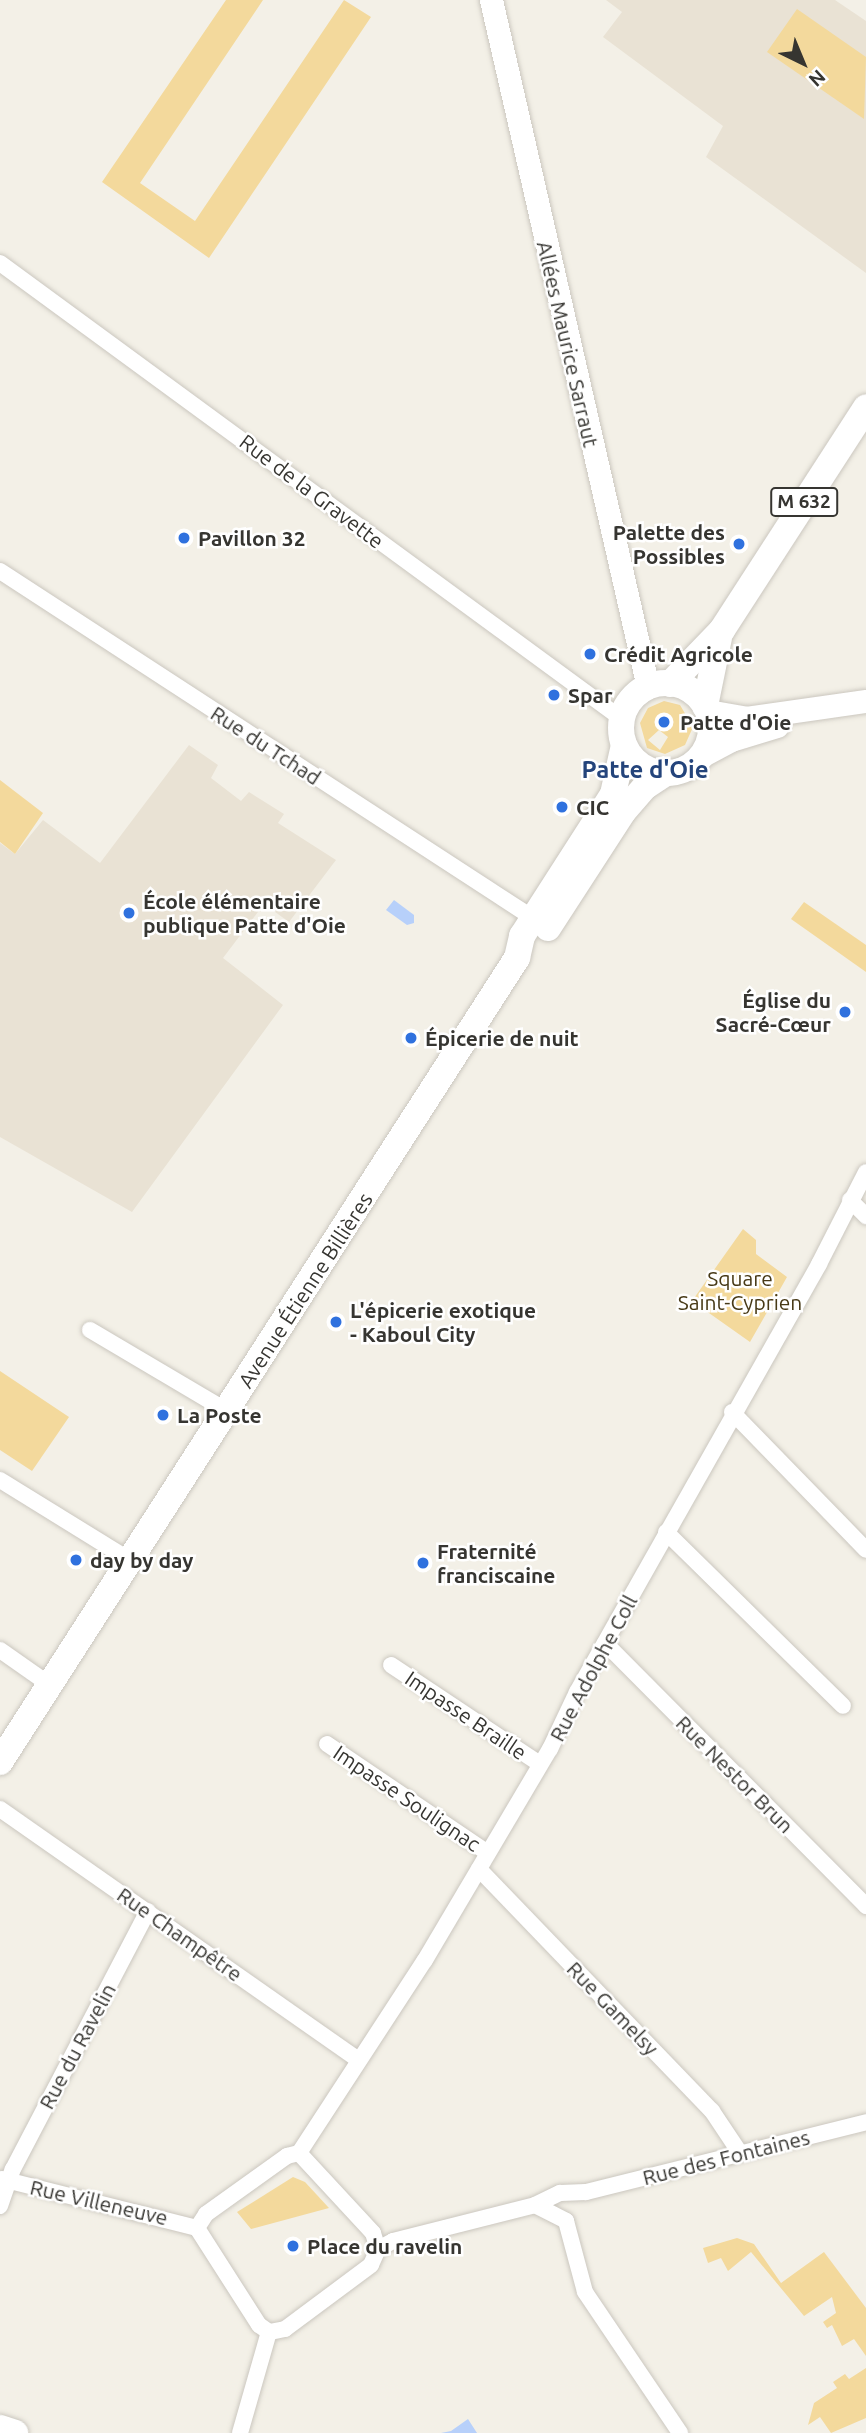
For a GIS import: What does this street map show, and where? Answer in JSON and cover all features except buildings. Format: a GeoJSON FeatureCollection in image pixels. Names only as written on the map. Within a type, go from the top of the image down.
{"type":"FeatureCollection","features":[{"type":"Feature","properties":{"kind":"main road","name":"M 632"},"geometry":{"type":"LineString","coordinates":[[659,685],[722,630],[866,407]]}},
{"type":"Feature","properties":{"kind":"main road","name":"M 632"},"geometry":{"type":"LineString","coordinates":[[706,708],[722,630]]}},
{"type":"Feature","properties":{"kind":"main road"},"geometry":{"type":"LineString","coordinates":[[659,685],[690,690],[706,708],[710,734],[701,756],[686,768],[666,773],[642,766],[623,732],[627,706],[659,685]]}},
{"type":"Feature","properties":{"kind":"main road","name":"Avenue Étienne Billières"},"geometry":{"type":"LineString","coordinates":[[0,1762],[517,958],[533,918],[613,794],[623,732]]}},
{"type":"Feature","properties":{"kind":"main road","name":"Avenue Étienne Billières"},"geometry":{"type":"LineString","coordinates":[[517,958],[536,945],[630,803],[666,773]]}},
{"type":"Feature","properties":{"kind":"main road"},"geometry":{"type":"LineString","coordinates":[[0,2428],[15,2433]]}},
{"type":"Feature","properties":{"kind":"street","name":"Allées Maurice Sarraut"},"geometry":{"type":"LineString","coordinates":[[491,0],[659,685]]}},
{"type":"Feature","properties":{"kind":"street","name":"Rue de la Gravette"},"geometry":{"type":"LineString","coordinates":[[0,263],[623,732]]}},
{"type":"Feature","properties":{"kind":"street","name":"Rue du Tchad"},"geometry":{"type":"LineString","coordinates":[[0,571],[533,918]]}},
{"type":"Feature","properties":{"kind":"street"},"geometry":{"type":"LineString","coordinates":[[706,708],[746,718],[866,701]]}},
{"type":"Feature","properties":{"kind":"street"},"geometry":{"type":"LineString","coordinates":[[701,756],[740,736],[822,709]]}},
{"type":"Feature","properties":{"kind":"street","name":"Rue Adolphe Coll"},"geometry":{"type":"LineString","coordinates":[[299,2153],[480,1870],[732,1412],[808,1283],[866,1172]]}},
{"type":"Feature","properties":{"kind":"street"},"geometry":{"type":"LineString","coordinates":[[850,1200],[866,1216]]}},
{"type":"Feature","properties":{"kind":"street"},"geometry":{"type":"LineString","coordinates":[[90,1330],[227,1411]]}},
{"type":"Feature","properties":{"kind":"street"},"geometry":{"type":"LineString","coordinates":[[732,1412],[866,1550]]}},
{"type":"Feature","properties":{"kind":"street"},"geometry":{"type":"LineString","coordinates":[[0,1480],[131,1562]]}},
{"type":"Feature","properties":{"kind":"street"},"geometry":{"type":"LineString","coordinates":[[666,1532],[843,1706]]}},
{"type":"Feature","properties":{"kind":"street","name":"Rue Nestor Brun"},"geometry":{"type":"LineString","coordinates":[[605,1643],[866,1906]]}},
{"type":"Feature","properties":{"kind":"street"},"geometry":{"type":"LineString","coordinates":[[0,1650],[50,1685]]}},
{"type":"Feature","properties":{"kind":"street","name":"Impasse Braille"},"geometry":{"type":"LineString","coordinates":[[391,1665],[540,1764]]}},
{"type":"Feature","properties":{"kind":"street","name":"Impasse Soulignac"},"geometry":{"type":"LineString","coordinates":[[327,1744],[488,1853]]}},
{"type":"Feature","properties":{"kind":"street","name":"Rue Champêtre"},"geometry":{"type":"LineString","coordinates":[[0,1810],[359,2060]]}},
{"type":"Feature","properties":{"kind":"street","name":"Rue Gamelsy"},"geometry":{"type":"LineString","coordinates":[[480,1870],[712,2111],[740,2153]]}},
{"type":"Feature","properties":{"kind":"street","name":"Rue du Ravelin"},"geometry":{"type":"LineString","coordinates":[[0,2206],[5,2180],[148,1911]]}},
{"type":"Feature","properties":{"kind":"street","name":"Rue des Fontaines"},"geometry":{"type":"LineString","coordinates":[[378,2249],[393,2241],[535,2205],[560,2193],[586,2192],[866,2122]]}},
{"type":"Feature","properties":{"kind":"street"},"geometry":{"type":"LineString","coordinates":[[299,2153],[373,2233],[378,2249],[371,2265],[285,2329],[270,2332],[258,2325],[197,2228],[206,2214],[287,2156],[299,2153]]}},
{"type":"Feature","properties":{"kind":"street","name":"Rue Villeneuve"},"geometry":{"type":"LineString","coordinates":[[5,2180],[197,2228]]}},
{"type":"Feature","properties":{"kind":"street"},"geometry":{"type":"LineString","coordinates":[[566,2221],[586,2192]]}},
{"type":"Feature","properties":{"kind":"street"},"geometry":{"type":"LineString","coordinates":[[535,2205],[566,2221],[585,2292],[680,2433]]}},
{"type":"Feature","properties":{"kind":"street"},"geometry":{"type":"LineString","coordinates":[[240,2433],[270,2332]]}},
{"type":"Feature","properties":{"kind":"shaded area"},"geometry":{"type":"Polygon","coordinates":[[[606,0],[835,0],[866,21],[866,273],[706,157],[723,126],[603,37],[622,12],[606,0]]]}},
{"type":"Feature","properties":{"kind":"shaded area"},"geometry":{"type":"Polygon","coordinates":[[[189,745],[218,765],[211,778],[241,801],[249,792],[284,814],[278,823],[336,860],[289,922],[264,904],[223,958],[283,1005],[132,1212],[0,1137],[0,843],[15,854],[43,820],[100,863],[189,745]]]}},
{"type":"Feature","properties":{"kind":"green space"},"geometry":{"type":"Polygon","coordinates":[[[226,0],[263,0],[140,183],[195,221],[344,0],[371,17],[209,258],[102,182],[226,0]]]}},
{"type":"Feature","properties":{"kind":"green space"},"geometry":{"type":"Polygon","coordinates":[[[797,9],[866,57],[864,119],[767,52],[797,9]]]}},
{"type":"Feature","properties":{"kind":"green space"},"geometry":{"type":"Polygon","coordinates":[[[664,701],[680,705],[693,727],[685,745],[665,754],[647,748],[640,723],[648,708],[664,701]],[[659,730],[648,740],[660,750],[668,737],[659,730]]]}},
{"type":"Feature","properties":{"kind":"green space"},"geometry":{"type":"Polygon","coordinates":[[[0,780],[43,813],[15,854],[0,842],[0,780]]]}},
{"type":"Feature","properties":{"kind":"green space"},"geometry":{"type":"Polygon","coordinates":[[[804,902],[866,945],[866,972],[791,919],[804,902]]]}},
{"type":"Feature","properties":{"kind":"green space","name":"Square Saint-Cyprien"},"geometry":{"type":"Polygon","coordinates":[[[743,1229],[756,1240],[756,1254],[787,1277],[750,1342],[692,1301],[743,1229]]]}},
{"type":"Feature","properties":{"kind":"green space"},"geometry":{"type":"Polygon","coordinates":[[[0,1371],[69,1417],[32,1471],[0,1450],[0,1371]]]}},
{"type":"Feature","properties":{"kind":"green space"},"geometry":{"type":"Polygon","coordinates":[[[293,2177],[305,2182],[329,2208],[251,2229],[237,2212],[293,2177]]]}},
{"type":"Feature","properties":{"kind":"green space"},"geometry":{"type":"Polygon","coordinates":[[[737,2238],[754,2244],[781,2283],[824,2252],[866,2308],[866,2356],[854,2339],[842,2346],[832,2325],[827,2328],[823,2322],[836,2313],[832,2297],[804,2316],[751,2252],[728,2271],[721,2258],[708,2263],[703,2248],[737,2238]]]}},
{"type":"Feature","properties":{"kind":"green space"},"geometry":{"type":"Polygon","coordinates":[[[866,2368],[866,2418],[831,2433],[820,2417],[808,2425],[814,2403],[837,2388],[833,2382],[845,2374],[849,2379],[866,2368]]]}},
{"type":"Feature","properties":{"kind":"water"},"geometry":{"type":"Polygon","coordinates":[[[394,900],[414,915],[414,923],[407,925],[386,910],[394,900]]]}},
{"type":"Feature","properties":{"kind":"water"},"geometry":{"type":"Polygon","coordinates":[[[468,2419],[477,2433],[441,2433],[451,2431],[468,2419]]]}},
{"type":"Feature","properties":{"kind":"place","name":"Pavillon 32"},"geometry":{"type":"Point","coordinates":[184,538]}},
{"type":"Feature","properties":{"kind":"place","name":"Palette des Possibles"},"geometry":{"type":"Point","coordinates":[739,544]}},
{"type":"Feature","properties":{"kind":"place","name":"Crédit Agricole"},"geometry":{"type":"Point","coordinates":[590,654]}},
{"type":"Feature","properties":{"kind":"place","name":"Spar"},"geometry":{"type":"Point","coordinates":[554,695]}},
{"type":"Feature","properties":{"kind":"place","name":"Patte d'Oie"},"geometry":{"type":"Point","coordinates":[664,722]}},
{"type":"Feature","properties":{"kind":"place","name":"CIC"},"geometry":{"type":"Point","coordinates":[562,807]}},
{"type":"Feature","properties":{"kind":"place","name":"École élémentaire publique Patte d'Oie"},"geometry":{"type":"Point","coordinates":[129,913]}},
{"type":"Feature","properties":{"kind":"place","name":"Église du Sacré-Cœur"},"geometry":{"type":"Point","coordinates":[845,1012]}},
{"type":"Feature","properties":{"kind":"place","name":"Épicerie de nuit"},"geometry":{"type":"Point","coordinates":[411,1038]}},
{"type":"Feature","properties":{"kind":"place","name":"L'épicerie exotique - Kaboul City"},"geometry":{"type":"Point","coordinates":[336,1322]}},
{"type":"Feature","properties":{"kind":"place","name":"La Poste"},"geometry":{"type":"Point","coordinates":[163,1415]}},
{"type":"Feature","properties":{"kind":"place","name":"day by day"},"geometry":{"type":"Point","coordinates":[76,1560]}},
{"type":"Feature","properties":{"kind":"place","name":"Fraternité franciscaine"},"geometry":{"type":"Point","coordinates":[423,1563]}},
{"type":"Feature","properties":{"kind":"place","name":"Place du ravelin"},"geometry":{"type":"Point","coordinates":[293,2246]}},
{"type":"Feature","properties":{"kind":"district","name":"Patte d'Oie"},"geometry":{"type":"Point","coordinates":[645,770]}}]}
